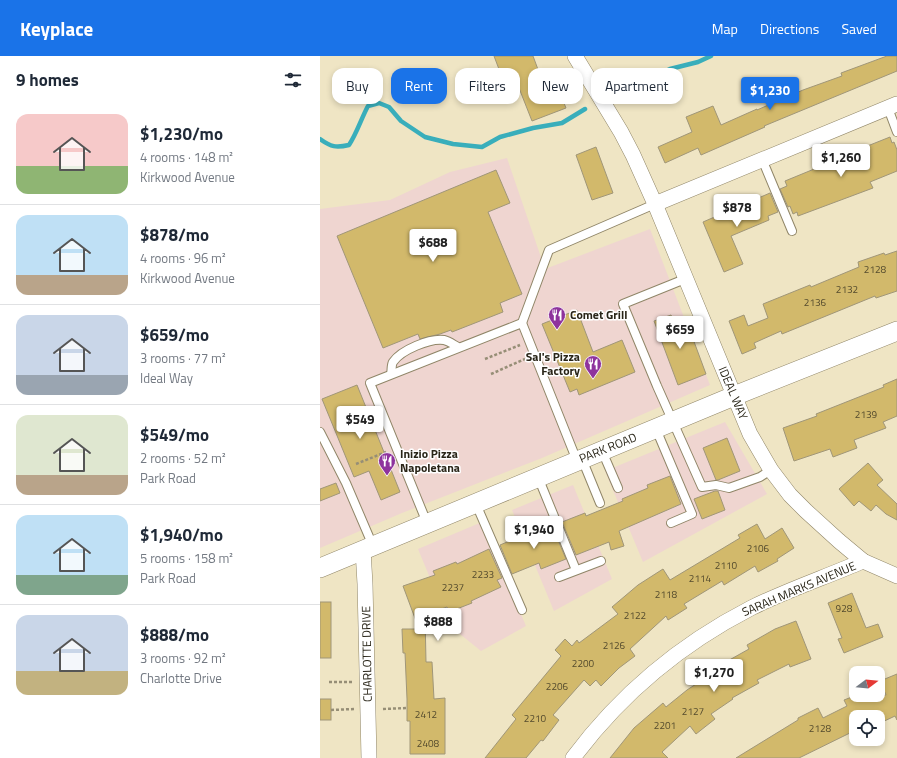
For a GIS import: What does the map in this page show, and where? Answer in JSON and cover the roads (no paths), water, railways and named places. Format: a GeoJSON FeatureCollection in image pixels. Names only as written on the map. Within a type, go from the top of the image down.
{"type":"FeatureCollection","features":[{"type":"Feature","properties":{"kind":"street","name":"IDEAL WAY"},"geometry":{"type":"LineString","coordinates":[[575,56],[621,132],[633,155],[655,204],[750,434],[771,470],[790,495],[839,541],[863,561],[897,576]]}},
{"type":"Feature","properties":{"kind":"street"},"geometry":{"type":"LineString","coordinates":[[655,204],[892,106]]}},
{"type":"Feature","properties":{"kind":"street","name":"PARK ROAD"},"geometry":{"type":"LineString","coordinates":[[320,568],[734,396],[897,331]]}},
{"type":"Feature","properties":{"kind":"street","name":"CHARLOTTE DRIVE"},"geometry":{"type":"LineString","coordinates":[[368,548],[366,633],[369,758]]}},
{"type":"Feature","properties":{"kind":"street","name":"SARAH MARKS AVENUE"},"geometry":{"type":"LineString","coordinates":[[573,758],[622,701],[654,673],[690,645],[752,608],[797,587],[863,561]]}},
{"type":"Feature","properties":{"kind":"lane"},"geometry":{"type":"LineString","coordinates":[[892,106],[897,132]]}},
{"type":"Feature","properties":{"kind":"lane"},"geometry":{"type":"LineString","coordinates":[[762,159],[792,231]]}},
{"type":"Feature","properties":{"kind":"lane"},"geometry":{"type":"LineString","coordinates":[[600,503],[580,460],[522,323],[549,250],[655,204]]}},
{"type":"Feature","properties":{"kind":"lane"},"geometry":{"type":"LineString","coordinates":[[685,279],[623,304],[657,386],[674,421],[702,487],[716,484],[729,488],[760,477],[771,470]]}},
{"type":"Feature","properties":{"kind":"lane"},"geometry":{"type":"LineString","coordinates":[[427,523],[370,383],[522,323]]}},
{"type":"Feature","properties":{"kind":"lane"},"geometry":{"type":"LineString","coordinates":[[391,374],[393,363],[400,355],[426,343],[445,340],[458,348]]}},
{"type":"Feature","properties":{"kind":"lane"},"geometry":{"type":"LineString","coordinates":[[656,429],[692,514],[671,523]]}},
{"type":"Feature","properties":{"kind":"lane"},"geometry":{"type":"LineString","coordinates":[[320,432],[346,484],[368,548]]}},
{"type":"Feature","properties":{"kind":"lane"},"geometry":{"type":"LineString","coordinates":[[602,451],[618,488]]}},
{"type":"Feature","properties":{"kind":"lane"},"geometry":{"type":"LineString","coordinates":[[538,478],[576,570]]}},
{"type":"Feature","properties":{"kind":"lane"},"geometry":{"type":"LineString","coordinates":[[476,504],[522,610]]}},
{"type":"Feature","properties":{"kind":"lane"},"geometry":{"type":"LineString","coordinates":[[559,577],[600,560]]}},
{"type":"Feature","properties":{"kind":"waterway"},"geometry":{"type":"LineString","coordinates":[[674,68],[698,62],[711,56]]}},
{"type":"Feature","properties":{"kind":"waterway"},"geometry":{"type":"LineString","coordinates":[[320,139],[327,144],[334,146],[349,145],[368,106],[379,103],[389,107],[401,121],[425,137],[453,144],[482,147],[500,137],[533,128],[562,123],[585,109]]}},
{"type":"Feature","properties":{"kind":"place","name":"Comet Grill"},"geometry":{"type":"Point","coordinates":[557,330]}},
{"type":"Feature","properties":{"kind":"place","name":"Sal's Pizza Factory"},"geometry":{"type":"Point","coordinates":[593,379]}},
{"type":"Feature","properties":{"kind":"place","name":"Inizio Pizza Napoletana"},"geometry":{"type":"Point","coordinates":[387,476]}}]}
